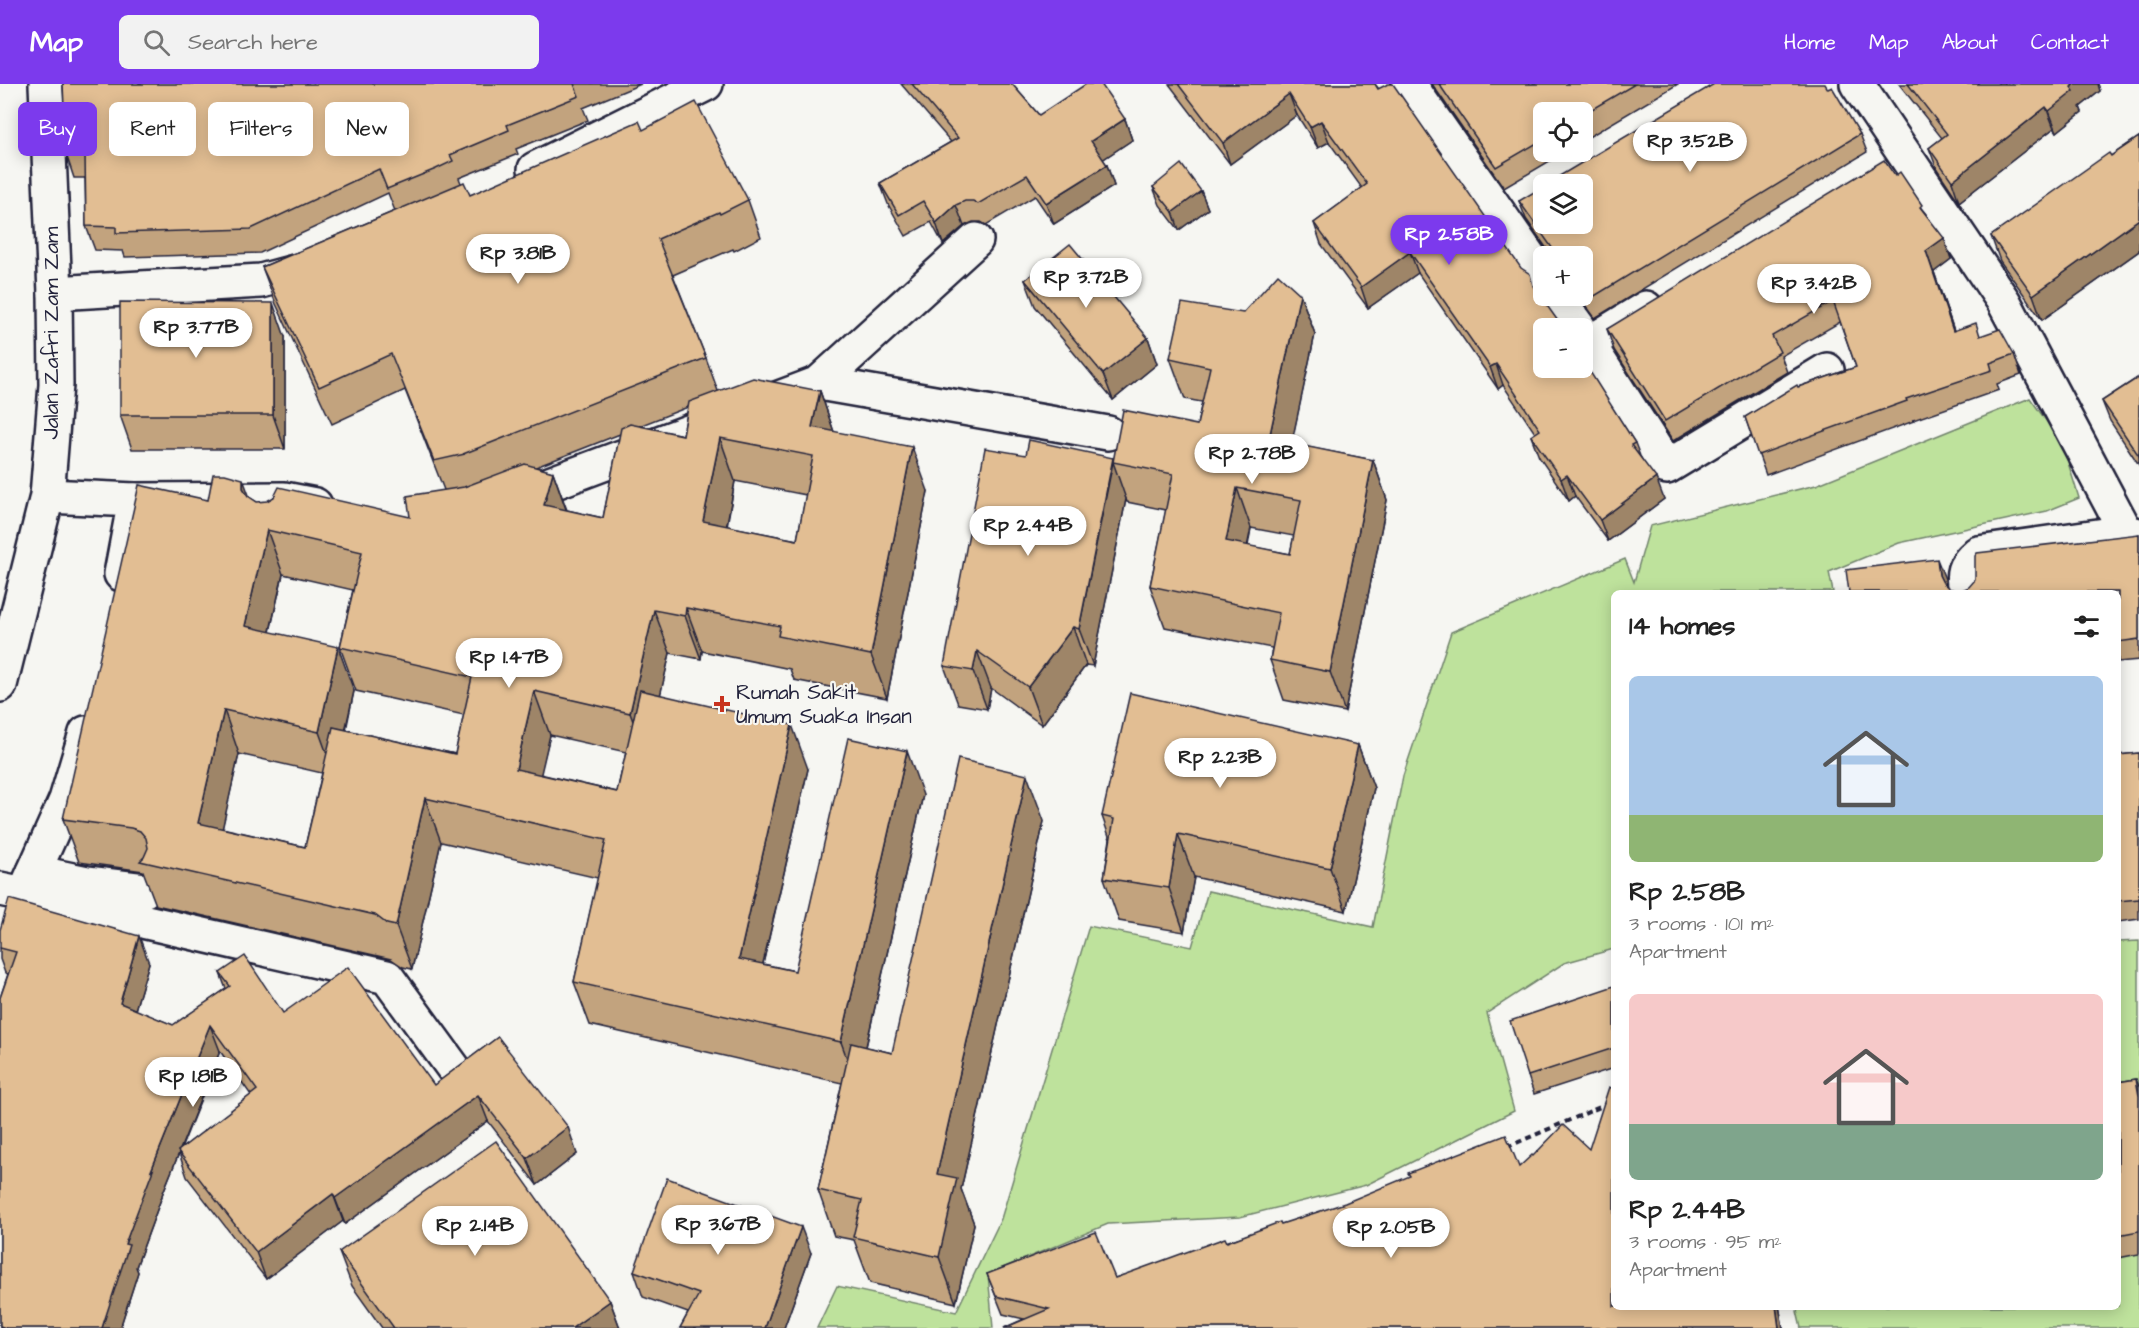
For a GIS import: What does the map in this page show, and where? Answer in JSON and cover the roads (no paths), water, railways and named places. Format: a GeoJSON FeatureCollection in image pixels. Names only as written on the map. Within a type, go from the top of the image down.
{"type":"FeatureCollection","features":[{"type":"Feature","properties":{"kind":"street","name":"Jalan Zafri Zam Zam"},"geometry":{"type":"LineString","coordinates":[[0,685],[47,496],[56,385],[55,293],[46,84]]}},
{"type":"Feature","properties":{"kind":"street"},"geometry":{"type":"LineString","coordinates":[[506,184],[706,84]]}},
{"type":"Feature","properties":{"kind":"street"},"geometry":{"type":"LineString","coordinates":[[1409,84],[1512,205],[1533,253]]}},
{"type":"Feature","properties":{"kind":"street"},"geometry":{"type":"LineString","coordinates":[[1857,84],[1892,158],[2004,302],[2131,524],[1978,553],[1968,562],[1962,574],[1965,590]]}},
{"type":"Feature","properties":{"kind":"street"},"geometry":{"type":"LineString","coordinates":[[487,508],[819,384],[976,240]]}},
{"type":"Feature","properties":{"kind":"street"},"geometry":{"type":"LineString","coordinates":[[55,293],[261,281],[314,267],[335,258]]}},
{"type":"Feature","properties":{"kind":"street"},"geometry":{"type":"LineString","coordinates":[[1593,330],[1670,294]]}},
{"type":"Feature","properties":{"kind":"street"},"geometry":{"type":"LineString","coordinates":[[1593,351],[1667,467],[1827,370]]}},
{"type":"Feature","properties":{"kind":"street"},"geometry":{"type":"LineString","coordinates":[[819,384],[1108,434]]}},
{"type":"Feature","properties":{"kind":"street"},"geometry":{"type":"LineString","coordinates":[[47,496],[135,500],[280,513],[343,510]]}},
{"type":"Feature","properties":{"kind":"street"},"geometry":{"type":"LineString","coordinates":[[116,601],[135,500]]}},
{"type":"Feature","properties":{"kind":"street"},"geometry":{"type":"LineString","coordinates":[[19,885],[66,800],[95,702]]}},
{"type":"Feature","properties":{"kind":"street"},"geometry":{"type":"LineString","coordinates":[[19,885],[87,883],[145,890]]}},
{"type":"Feature","properties":{"kind":"street"},"geometry":{"type":"LineString","coordinates":[[19,885],[387,977],[457,1072]]}},
{"type":"Feature","properties":{"kind":"place","name":"Rumah Sakit Umum Suaka Insan"},"geometry":{"type":"Point","coordinates":[722,704]}}]}
